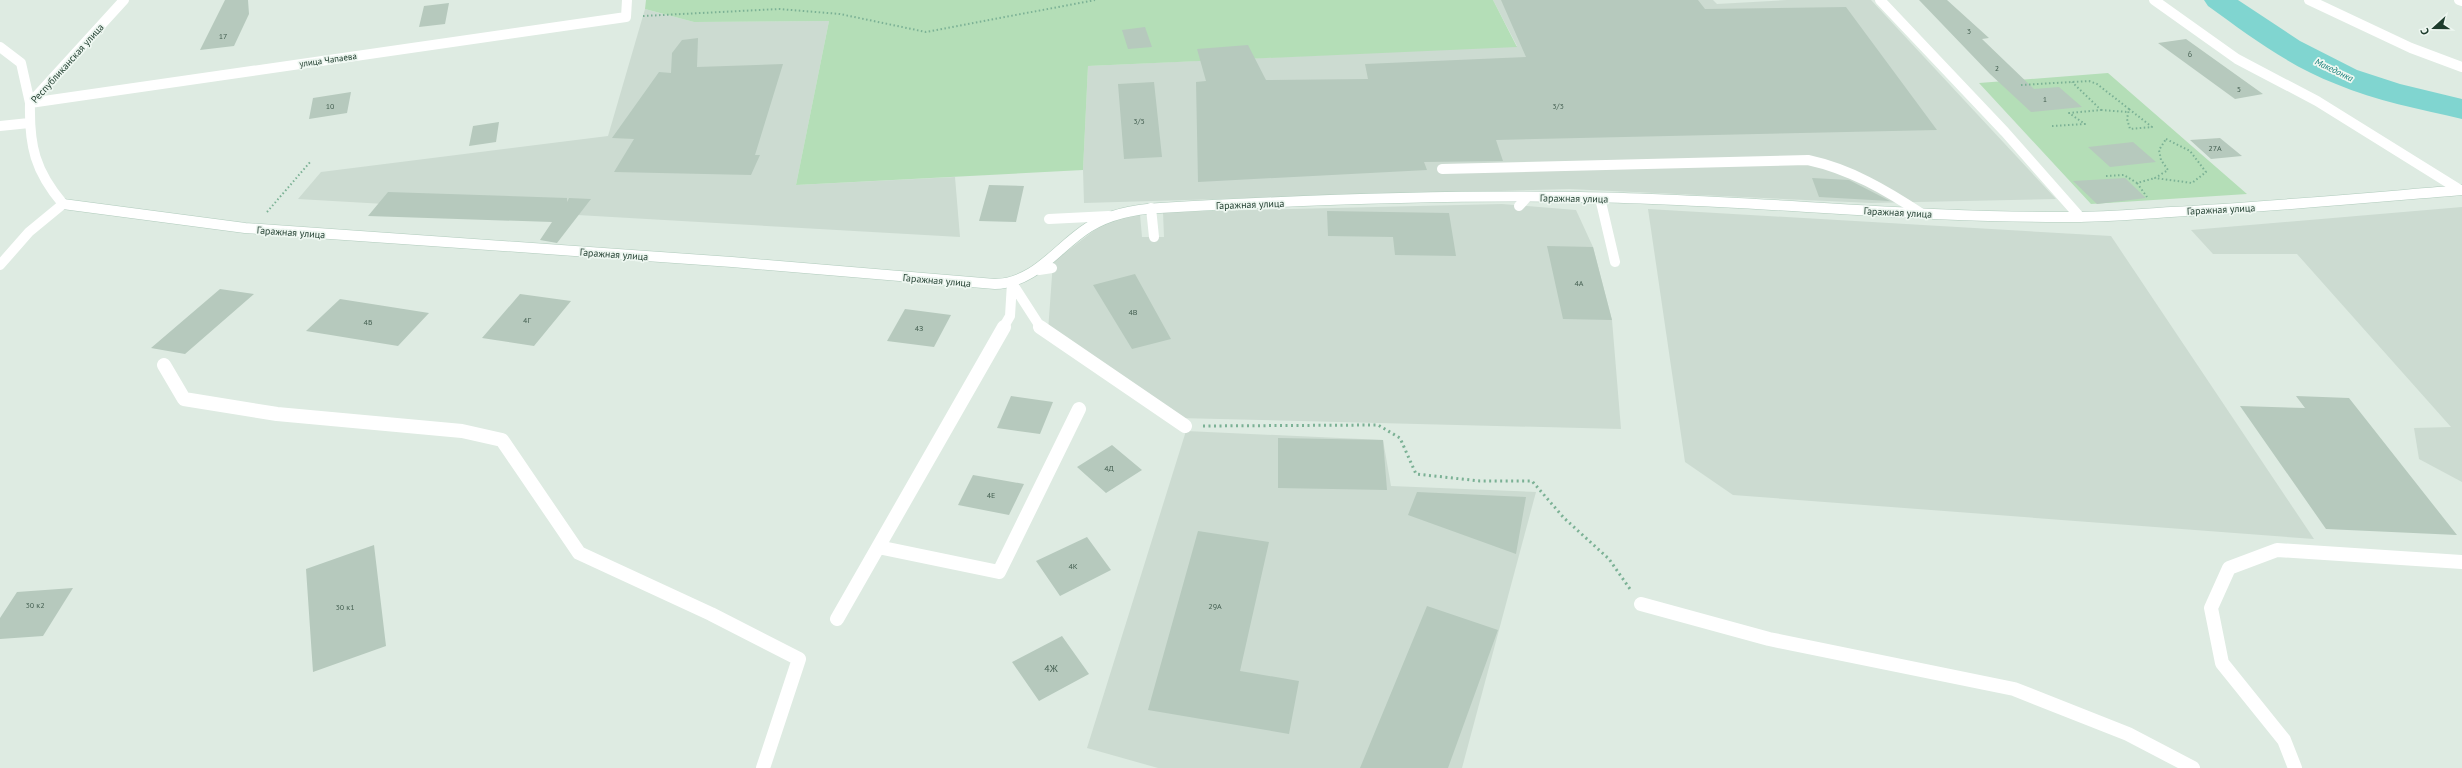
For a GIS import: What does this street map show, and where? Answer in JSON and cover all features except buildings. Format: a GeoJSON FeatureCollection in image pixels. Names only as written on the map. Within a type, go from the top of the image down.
{"type":"FeatureCollection","features":[{"type":"Feature","properties":{"kind":"street","name":"Республиканская улица"},"geometry":{"type":"LineString","coordinates":[[63,204],[47,186],[34,160],[29,123],[30,103],[124,0]]}},
{"type":"Feature","properties":{"kind":"street"},"geometry":{"type":"LineString","coordinates":[[626,17],[627,0]]}},
{"type":"Feature","properties":{"kind":"street"},"geometry":{"type":"LineString","coordinates":[[1880,0],[2005,132],[2080,217]]}},
{"type":"Feature","properties":{"kind":"street"},"geometry":{"type":"LineString","coordinates":[[2154,0],[2237,60],[2317,101],[2461,190]]}},
{"type":"Feature","properties":{"kind":"street"},"geometry":{"type":"LineString","coordinates":[[2309,0],[2411,48],[2462,67]]}},
{"type":"Feature","properties":{"kind":"street","name":"улица Чапаева"},"geometry":{"type":"LineString","coordinates":[[30,103],[626,17]]}},
{"type":"Feature","properties":{"kind":"street"},"geometry":{"type":"LineString","coordinates":[[0,47],[21,63],[30,103]]}},
{"type":"Feature","properties":{"kind":"street"},"geometry":{"type":"LineString","coordinates":[[0,126],[29,123]]}},
{"type":"Feature","properties":{"kind":"street"},"geometry":{"type":"LineString","coordinates":[[1442,169],[1808,160],[1823,162],[1877,185],[1922,214]]}},
{"type":"Feature","properties":{"kind":"street","name":"Гаражная улица"},"geometry":{"type":"LineString","coordinates":[[63,204],[253,229],[724,261],[945,282],[1012,283],[1039,270],[1066,244],[1088,227],[1109,216],[1146,206],[1337,200],[1527,197],[1600,198],[1922,214],[2005,217],[2080,217],[2230,209],[2461,190]]}},
{"type":"Feature","properties":{"kind":"street"},"geometry":{"type":"LineString","coordinates":[[1519,206],[1527,197]]}},
{"type":"Feature","properties":{"kind":"street"},"geometry":{"type":"LineString","coordinates":[[1600,198],[1615,262]]}},
{"type":"Feature","properties":{"kind":"street"},"geometry":{"type":"LineString","coordinates":[[0,265],[29,232],[63,204]]}},
{"type":"Feature","properties":{"kind":"street"},"geometry":{"type":"LineString","coordinates":[[1146,206],[1154,237]]}},
{"type":"Feature","properties":{"kind":"street"},"geometry":{"type":"LineString","coordinates":[[1049,219],[1109,216]]}},
{"type":"Feature","properties":{"kind":"street"},"geometry":{"type":"LineString","coordinates":[[1039,270],[1052,268]]}},
{"type":"Feature","properties":{"kind":"street"},"geometry":{"type":"LineString","coordinates":[[1012,283],[1040,327],[1184,426]]}},
{"type":"Feature","properties":{"kind":"street"},"geometry":{"type":"LineString","coordinates":[[837,619],[1010,316],[1012,283]]}},
{"type":"Feature","properties":{"kind":"street"},"geometry":{"type":"LineString","coordinates":[[164,365],[184,400],[277,414],[462,431],[502,440],[579,553],[711,614],[799,658],[763,768]]}},
{"type":"Feature","properties":{"kind":"street"},"geometry":{"type":"LineString","coordinates":[[878,547],[999,572],[1079,409]]}},
{"type":"Feature","properties":{"kind":"street"},"geometry":{"type":"LineString","coordinates":[[2295,768],[2284,740],[2222,663],[2210,608],[2229,568],[2277,550],[2462,562]]}},
{"type":"Feature","properties":{"kind":"street"},"geometry":{"type":"LineString","coordinates":[[1641,604],[1769,638],[2014,689],[2128,734],[2193,768]]}},
{"type":"Feature","properties":{"kind":"path"},"geometry":{"type":"LineString","coordinates":[[626,17],[779,9],[840,14],[926,32],[1095,0]]}},
{"type":"Feature","properties":{"kind":"path"},"geometry":{"type":"LineString","coordinates":[[2020,85],[2053,80],[2072,82],[2086,80],[2095,82],[2108,95],[2129,109],[2140,114],[2152,127],[2138,130],[2130,128],[2127,119],[2129,109]]}},
{"type":"Feature","properties":{"kind":"path"},"geometry":{"type":"LineString","coordinates":[[2072,82],[2101,110]]}},
{"type":"Feature","properties":{"kind":"path"},"geometry":{"type":"LineString","coordinates":[[2052,126],[2085,124],[2069,113],[2084,110],[2096,112],[2101,110],[2128,112]]}},
{"type":"Feature","properties":{"kind":"path"},"geometry":{"type":"LineString","coordinates":[[2137,183],[2155,178],[2168,170],[2162,160],[2159,150],[2166,139],[2188,149],[2199,159],[2206,172],[2192,183],[2155,178]]}},
{"type":"Feature","properties":{"kind":"path"},"geometry":{"type":"LineString","coordinates":[[253,229],[311,162]]}},
{"type":"Feature","properties":{"kind":"path"},"geometry":{"type":"LineString","coordinates":[[2106,176],[2124,175],[2137,183],[2150,200]]}},
{"type":"Feature","properties":{"kind":"path"},"geometry":{"type":"LineString","coordinates":[[1184,426],[1317,424],[1378,425],[1400,438],[1416,474],[1480,481],[1532,480],[1564,518],[1609,559],[1641,604]]}},
{"type":"Feature","properties":{"kind":"shaded area"},"geometry":{"type":"Polygon","coordinates":[[[1493,0],[1713,0],[1717,4],[1787,0],[1871,0],[2056,199],[1871,203],[1569,189],[1084,203],[1083,170],[1088,66],[1517,46],[1493,0]]]}},
{"type":"Feature","properties":{"kind":"shaded area"},"geometry":{"type":"Polygon","coordinates":[[[645,9],[694,22],[829,21],[796,185],[955,177],[960,237],[298,199],[321,172],[608,136],[645,9]]]}},
{"type":"Feature","properties":{"kind":"shaded area"},"geometry":{"type":"Polygon","coordinates":[[[1502,204],[1576,210],[1593,247],[1612,320],[1621,429],[1178,418],[1048,331],[1053,262],[1109,219],[1140,214],[1142,237],[1164,237],[1163,212],[1502,204]]]}},
{"type":"Feature","properties":{"kind":"shaded area"},"geometry":{"type":"Polygon","coordinates":[[[2462,207],[2462,482],[2419,459],[2414,428],[2451,427],[2297,254],[2213,254],[2191,230],[2462,207]]]}},
{"type":"Feature","properties":{"kind":"shaded area"},"geometry":{"type":"Polygon","coordinates":[[[1648,209],[2111,236],[2314,539],[1733,495],[1685,462],[1648,209]]]}},
{"type":"Feature","properties":{"kind":"shaded area"},"geometry":{"type":"Polygon","coordinates":[[[1186,431],[1383,440],[1391,486],[1536,492],[1462,768],[1158,768],[1087,748],[1186,431]]]}},
{"type":"Feature","properties":{"kind":"green space"},"geometry":{"type":"Polygon","coordinates":[[[646,0],[1493,0],[1517,47],[1088,66],[1083,170],[796,185],[829,21],[694,22],[645,9],[646,0]]]}},
{"type":"Feature","properties":{"kind":"green space"},"geometry":{"type":"Polygon","coordinates":[[[2108,73],[2247,194],[2091,204],[1979,83],[2108,73]]]}},
{"type":"Feature","properties":{"kind":"waterway","name":"Македонка"},"geometry":{"type":"LineString","coordinates":[[2219,0],[2252,24],[2288,47],[2345,77],[2413,98],[2462,109]]}}]}
